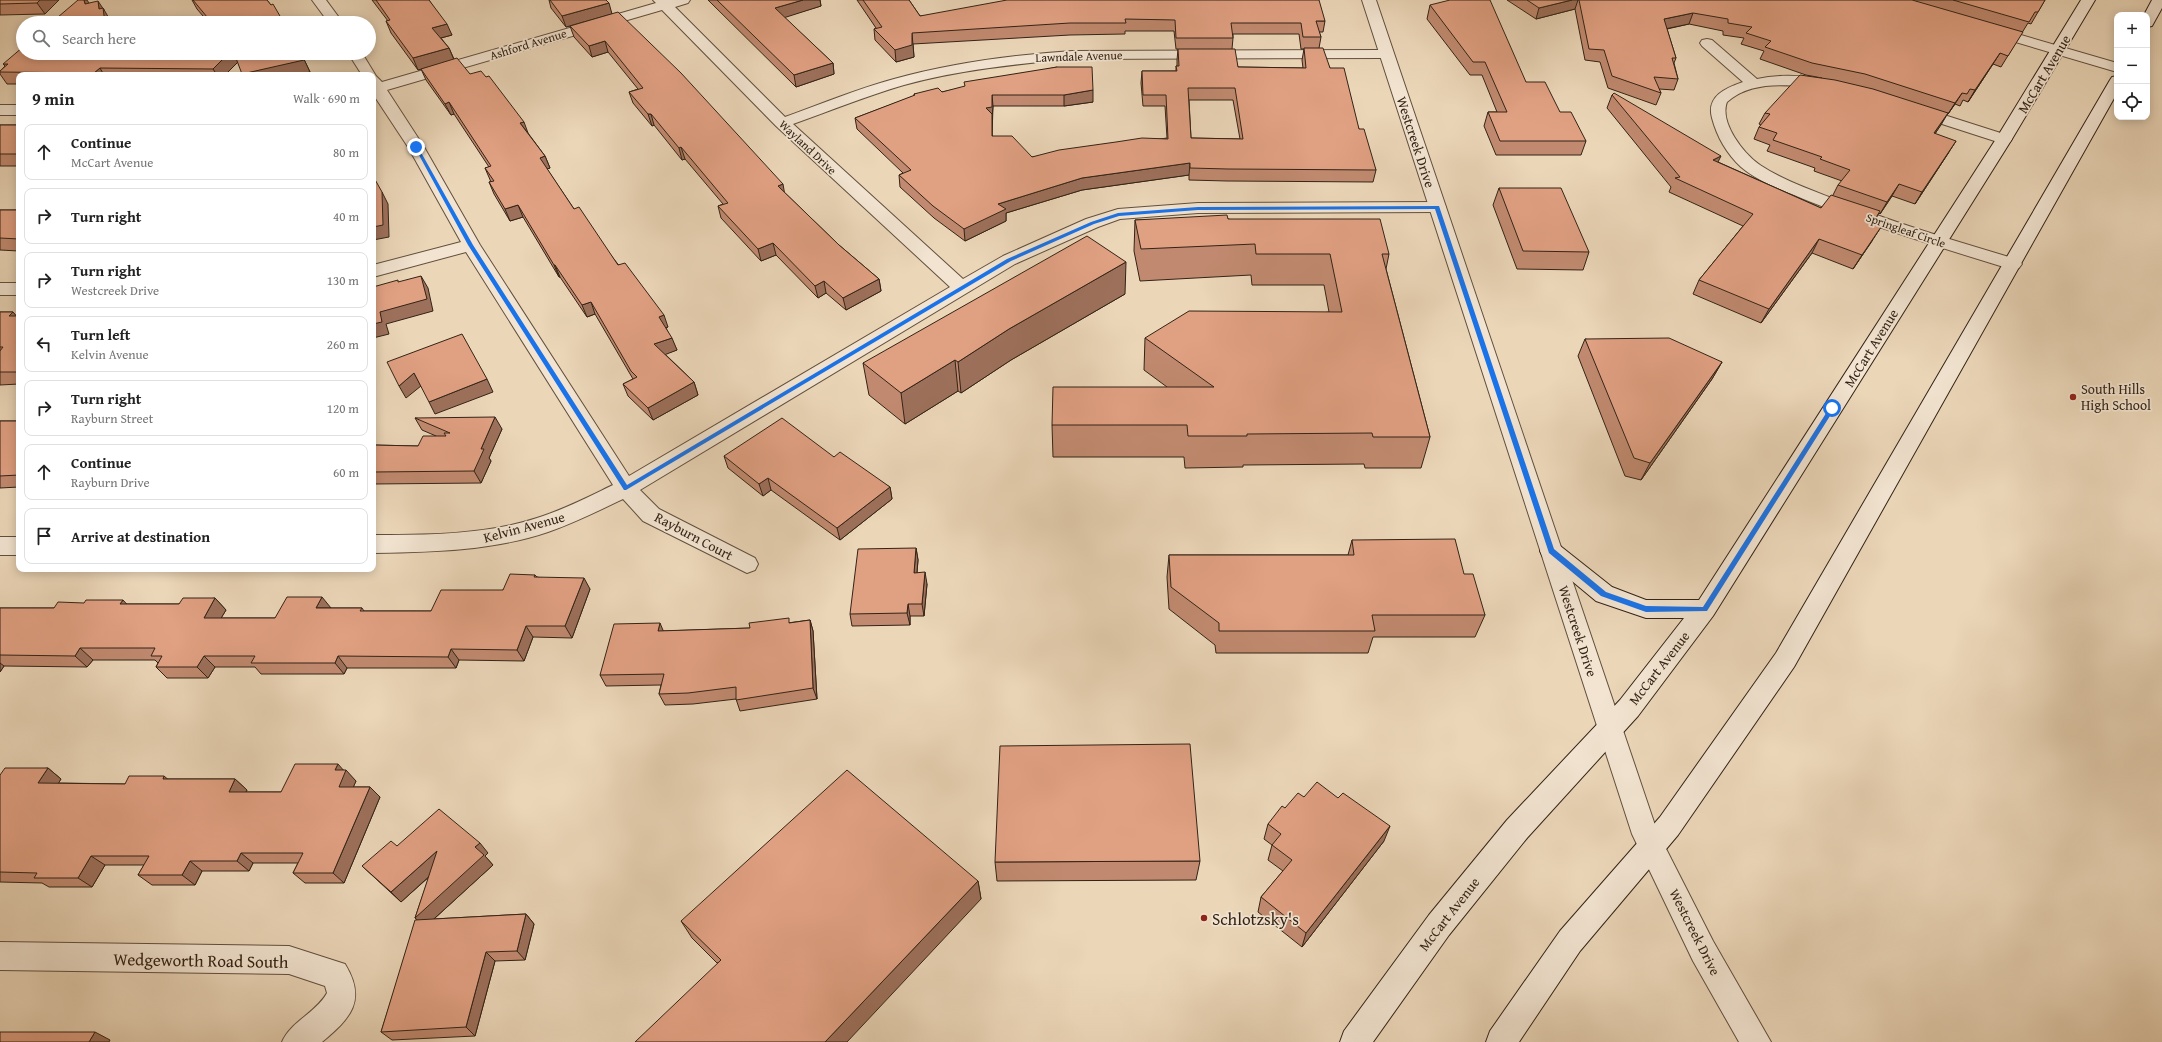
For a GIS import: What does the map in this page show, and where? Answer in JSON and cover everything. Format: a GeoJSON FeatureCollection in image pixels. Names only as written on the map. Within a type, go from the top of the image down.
{"type":"FeatureCollection","features":[{"type":"Feature","properties":{"kind":"street"},"geometry":{"type":"LineString","coordinates":[[319,0],[331,16]]}},
{"type":"Feature","properties":{"kind":"street","name":"Ashford Avenue"},"geometry":{"type":"LineString","coordinates":[[376,82],[663,2],[683,0]]}},
{"type":"Feature","properties":{"kind":"street","name":"Westcreek Drive"},"geometry":{"type":"LineString","coordinates":[[1368,0],[1645,834],[1703,951],[1756,1042]]}},
{"type":"Feature","properties":{"kind":"street","name":"McCart Avenue"},"geometry":{"type":"LineString","coordinates":[[1355,1042],[1439,925],[1517,829],[1629,708],[1704,609],[2004,140],[2088,0]]}},
{"type":"Feature","properties":{"kind":"street"},"geometry":{"type":"LineString","coordinates":[[2150,17],[2159,0]]}},
{"type":"Feature","properties":{"kind":"street","name":"Wayland Drive"},"geometry":{"type":"LineString","coordinates":[[663,2],[782,123],[962,288]]}},
{"type":"Feature","properties":{"kind":"street"},"geometry":{"type":"LineString","coordinates":[[1977,26],[2114,67]]}},
{"type":"Feature","properties":{"kind":"street"},"geometry":{"type":"LineString","coordinates":[[1707,42],[1754,84]]}},
{"type":"Feature","properties":{"kind":"street","name":"Lawndale Avenue"},"geometry":{"type":"LineString","coordinates":[[782,123],[900,82],[962,68],[1021,58],[1072,55],[1386,54]]}},
{"type":"Feature","properties":{"kind":"street","name":"Rayburn Court"},"geometry":{"type":"LineString","coordinates":[[359,60],[366,72]]}},
{"type":"Feature","properties":{"kind":"street","name":"Springleaf Circle"},"geometry":{"type":"LineString","coordinates":[[1839,87],[1801,81],[1766,81],[1746,85],[1723,96],[1718,103],[1718,113],[1724,137],[1747,162],[1767,176],[1820,200],[1938,241],[2012,264]]}},
{"type":"Feature","properties":{"kind":"street"},"geometry":{"type":"LineString","coordinates":[[1501,1042],[1570,941],[1652,847],[1683,807],[1785,660],[2115,84]]}},
{"type":"Feature","properties":{"kind":"street","name":"Rayburn Court"},"geometry":{"type":"LineString","coordinates":[[376,87],[416,147],[471,245],[626,488],[651,515],[747,564]]}},
{"type":"Feature","properties":{"kind":"street"},"geometry":{"type":"LineString","coordinates":[[1899,105],[2004,140]]}},
{"type":"Feature","properties":{"kind":"street"},"geometry":{"type":"LineString","coordinates":[[0,110],[16,110]]}},
{"type":"Feature","properties":{"kind":"street","name":"Kelvin Avenue"},"geometry":{"type":"LineString","coordinates":[[376,544],[427,544],[474,540],[512,533],[561,518],[626,488],[1009,260],[1092,223],[1118,214],[1198,208],[1437,207]]}},
{"type":"Feature","properties":{"kind":"street"},"geometry":{"type":"LineString","coordinates":[[376,270],[471,245]]}},
{"type":"Feature","properties":{"kind":"street"},"geometry":{"type":"LineString","coordinates":[[0,289],[16,289]]}},
{"type":"Feature","properties":{"kind":"street"},"geometry":{"type":"LineString","coordinates":[[0,546],[16,546]]}},
{"type":"Feature","properties":{"kind":"street"},"geometry":{"type":"LineString","coordinates":[[1552,551],[1604,594],[1646,609],[1704,609]]}},
{"type":"Feature","properties":{"kind":"street","name":"Wedgeworth Road South"},"geometry":{"type":"LineString","coordinates":[[0,956],[289,960],[335,974],[342,986],[340,1000],[326,1020],[297,1042]]}},
{"type":"Feature","properties":{"kind":"building"},"geometry":{"type":"Polygon","coordinates":[[[0,0],[40,0],[37,3],[0,4],[0,0]]]}},
{"type":"Feature","properties":{"kind":"building"},"geometry":{"type":"Polygon","coordinates":[[[78,0],[84,0],[85,4],[98,1],[99,9],[103,8],[104,16],[59,16],[78,0]]]}},
{"type":"Feature","properties":{"kind":"building"},"geometry":{"type":"Polygon","coordinates":[[[193,0],[267,0],[271,5],[273,4],[280,16],[206,16],[193,0]]]}},
{"type":"Feature","properties":{"kind":"building"},"geometry":{"type":"Polygon","coordinates":[[[376,0],[429,0],[447,24],[432,28],[449,48],[413,58],[386,21],[390,20],[376,0]]]}},
{"type":"Feature","properties":{"kind":"building"},"geometry":{"type":"Polygon","coordinates":[[[550,0],[606,0],[609,3],[562,16],[550,0]]]}},
{"type":"Feature","properties":{"kind":"building"},"geometry":{"type":"Polygon","coordinates":[[[717,0],[803,0],[775,8],[833,63],[794,75],[717,0]]]}},
{"type":"Feature","properties":{"kind":"building"},"geometry":{"type":"Polygon","coordinates":[[[863,0],[909,0],[920,16],[1007,0],[1319,0],[1325,21],[1316,21],[1321,37],[1303,37],[1301,23],[1231,23],[1233,38],[1176,38],[1175,20],[1125,19],[1126,23],[1070,23],[912,33],[912,45],[895,50],[874,29],[882,27],[863,0]]]}},
{"type":"Feature","properties":{"kind":"building"},"geometry":{"type":"Polygon","coordinates":[[[1450,0],[1490,0],[1526,82],[1545,82],[1560,112],[1571,112],[1586,141],[1500,141],[1488,112],[1507,112],[1485,62],[1473,62],[1430,5],[1450,0]]]}},
{"type":"Feature","properties":{"kind":"building"},"geometry":{"type":"Polygon","coordinates":[[[1527,0],[1572,0],[1539,8],[1527,0]]]}},
{"type":"Feature","properties":{"kind":"building"},"geometry":{"type":"Polygon","coordinates":[[[1579,0],[1912,0],[2023,32],[2008,56],[2000,53],[1975,90],[1970,89],[1967,94],[1962,93],[1955,103],[1865,74],[1812,63],[1765,47],[1771,41],[1746,33],[1752,27],[1728,23],[1728,19],[1693,13],[1664,19],[1676,58],[1672,58],[1678,79],[1654,77],[1661,93],[1612,76],[1604,50],[1589,49],[1579,0]]]}},
{"type":"Feature","properties":{"kind":"building"},"geometry":{"type":"Polygon","coordinates":[[[1953,0],[2045,0],[2038,12],[2035,12],[2029,22],[1953,0]]]}},
{"type":"Feature","properties":{"kind":"building"},"geometry":{"type":"Polygon","coordinates":[[[618,12],[681,73],[783,184],[778,186],[839,245],[879,279],[843,298],[824,281],[815,286],[773,243],[758,249],[718,206],[728,203],[681,147],[679,148],[651,114],[648,114],[629,92],[643,88],[605,41],[589,46],[570,26],[618,12]]]}},
{"type":"Feature","properties":{"kind":"building"},"geometry":{"type":"Polygon","coordinates":[[[1304,48],[1323,48],[1330,68],[1344,68],[1359,129],[1364,129],[1376,170],[1190,168],[1190,163],[1082,178],[998,204],[1006,209],[964,229],[933,206],[899,175],[911,170],[855,118],[915,95],[914,94],[938,88],[942,92],[965,86],[964,82],[1057,67],[1092,67],[1093,90],[1064,95],[992,95],[992,107],[986,108],[992,114],[992,136],[1012,136],[1032,157],[1059,150],[1142,138],[1168,139],[1166,95],[1143,95],[1142,71],[1177,71],[1176,66],[1179,66],[1178,49],[1235,49],[1238,67],[1306,68],[1304,48]],[[1188,88],[1191,138],[1243,139],[1235,88],[1188,88]]]}},
{"type":"Feature","properties":{"kind":"building"},"geometry":{"type":"Polygon","coordinates":[[[16,53],[16,60],[222,60],[213,69],[100,68],[95,72],[0,72],[8,64],[3,64],[16,53]]]}},
{"type":"Feature","properties":{"kind":"building"},"geometry":{"type":"Polygon","coordinates":[[[457,58],[470,74],[481,71],[486,77],[489,76],[524,122],[520,123],[545,156],[540,158],[574,209],[579,207],[618,265],[625,263],[664,315],[659,317],[672,338],[654,344],[694,382],[648,408],[623,384],[637,377],[631,371],[591,302],[582,305],[554,265],[518,205],[505,209],[489,182],[494,181],[485,168],[491,166],[449,102],[445,104],[421,69],[457,58]]]}},
{"type":"Feature","properties":{"kind":"building"},"geometry":{"type":"Polygon","coordinates":[[[237,60],[304,60],[251,72],[241,72],[237,60]]]}},
{"type":"Feature","properties":{"kind":"building"},"geometry":{"type":"Polygon","coordinates":[[[1800,75],[1835,80],[1873,89],[1948,113],[1934,133],[1956,141],[1922,192],[1899,184],[1887,202],[1838,185],[1850,170],[1820,159],[1822,157],[1773,140],[1777,133],[1759,127],[1770,114],[1765,113],[1800,75]]]}},
{"type":"Feature","properties":{"kind":"building"},"geometry":{"type":"Polygon","coordinates":[[[1614,93],[1721,156],[1713,160],[1821,208],[1831,195],[1880,211],[1872,224],[1881,227],[1862,255],[1819,239],[1769,309],[1699,280],[1753,214],[1675,178],[1680,177],[1612,95],[1614,93]]]}},
{"type":"Feature","properties":{"kind":"building"},"geometry":{"type":"Polygon","coordinates":[[[0,125],[16,125],[16,154],[0,154],[0,125]]]}},
{"type":"Feature","properties":{"kind":"building"},"geometry":{"type":"Polygon","coordinates":[[[376,181],[382,192],[383,225],[376,226],[376,181]]]}},
{"type":"Feature","properties":{"kind":"building"},"geometry":{"type":"Polygon","coordinates":[[[1499,188],[1561,188],[1589,252],[1523,251],[1499,188]]]}},
{"type":"Feature","properties":{"kind":"building"},"geometry":{"type":"Polygon","coordinates":[[[0,210],[16,210],[16,239],[0,238],[0,210]]]}},
{"type":"Feature","properties":{"kind":"building"},"geometry":{"type":"Polygon","coordinates":[[[1227,215],[1228,219],[1380,219],[1389,254],[1382,254],[1430,437],[1373,437],[1372,433],[1188,436],[1187,425],[1052,425],[1053,387],[1214,387],[1145,338],[1189,311],[1342,312],[1330,254],[1256,254],[1255,244],[1141,249],[1135,220],[1227,215]]]}},
{"type":"Feature","properties":{"kind":"building"},"geometry":{"type":"Polygon","coordinates":[[[1087,236],[1126,262],[1009,329],[958,362],[955,360],[901,393],[863,363],[1087,236]]]}},
{"type":"Feature","properties":{"kind":"building"},"geometry":{"type":"Polygon","coordinates":[[[421,276],[427,299],[380,312],[382,322],[376,323],[376,286],[398,280],[398,282],[421,276]]]}},
{"type":"Feature","properties":{"kind":"building"},"geometry":{"type":"Polygon","coordinates":[[[0,312],[13,312],[9,316],[16,316],[16,372],[0,372],[0,351],[3,347],[0,347],[0,312]]]}},
{"type":"Feature","properties":{"kind":"building"},"geometry":{"type":"Polygon","coordinates":[[[462,334],[487,379],[429,402],[414,373],[399,386],[387,362],[462,334]]]}},
{"type":"Feature","properties":{"kind":"building"},"geometry":{"type":"Polygon","coordinates":[[[1669,338],[1722,362],[1650,463],[1634,458],[1585,339],[1669,338]]]}},
{"type":"Feature","properties":{"kind":"building"},"geometry":{"type":"Polygon","coordinates":[[[495,417],[481,449],[484,449],[474,471],[376,472],[376,445],[418,446],[423,436],[446,436],[444,433],[450,433],[415,418],[495,417]]]}},
{"type":"Feature","properties":{"kind":"building"},"geometry":{"type":"Polygon","coordinates":[[[782,418],[834,457],[840,452],[890,487],[837,528],[768,478],[759,484],[724,456],[782,418]]]}},
{"type":"Feature","properties":{"kind":"building"},"geometry":{"type":"Polygon","coordinates":[[[0,421],[16,421],[16,475],[0,476],[0,421]]]}},
{"type":"Feature","properties":{"kind":"building"},"geometry":{"type":"Polygon","coordinates":[[[1455,539],[1464,574],[1473,574],[1485,615],[1372,615],[1375,631],[1219,631],[1219,623],[1171,587],[1169,555],[1354,555],[1352,540],[1455,539]]]}},
{"type":"Feature","properties":{"kind":"building"},"geometry":{"type":"Polygon","coordinates":[[[916,548],[914,573],[925,572],[922,604],[908,604],[907,613],[850,614],[858,549],[916,548]]]}},
{"type":"Feature","properties":{"kind":"building"},"geometry":{"type":"Polygon","coordinates":[[[510,574],[535,575],[534,577],[584,578],[565,626],[526,626],[517,650],[451,649],[448,657],[338,656],[335,663],[251,663],[255,656],[204,656],[197,667],[156,667],[162,656],[151,656],[155,648],[80,648],[75,656],[0,655],[0,608],[54,608],[58,602],[84,603],[86,600],[123,600],[120,604],[179,604],[183,598],[215,598],[204,618],[275,618],[287,597],[322,597],[316,608],[362,608],[360,611],[431,611],[441,590],[503,590],[510,574]]]}},
{"type":"Feature","properties":{"kind":"building"},"geometry":{"type":"Polygon","coordinates":[[[789,618],[789,623],[810,620],[813,688],[736,700],[736,687],[688,693],[659,694],[664,674],[600,675],[614,624],[660,623],[658,631],[750,628],[749,623],[789,618]]]}},
{"type":"Feature","properties":{"kind":"building"},"geometry":{"type":"Polygon","coordinates":[[[1190,744],[1200,861],[995,862],[1000,746],[1190,744]]]}},
{"type":"Feature","properties":{"kind":"building"},"geometry":{"type":"Polygon","coordinates":[[[295,764],[338,764],[335,770],[346,770],[339,787],[370,787],[333,873],[293,873],[303,853],[241,853],[237,861],[190,861],[182,875],[138,875],[149,856],[91,856],[78,878],[34,878],[37,873],[0,872],[0,775],[5,768],[48,768],[38,783],[125,784],[129,776],[164,776],[163,779],[235,779],[229,792],[281,792],[295,764]]]}},
{"type":"Feature","properties":{"kind":"building"},"geometry":{"type":"Polygon","coordinates":[[[847,770],[978,881],[825,1042],[635,1042],[721,960],[681,921],[847,770]]]}},
{"type":"Feature","properties":{"kind":"building"},"geometry":{"type":"Polygon","coordinates":[[[1317,782],[1338,798],[1343,793],[1390,826],[1306,933],[1261,897],[1292,860],[1272,845],[1281,834],[1268,824],[1282,806],[1285,808],[1298,793],[1304,797],[1317,782]]]}},
{"type":"Feature","properties":{"kind":"building"},"geometry":{"type":"Polygon","coordinates":[[[439,809],[480,843],[475,847],[484,855],[415,918],[437,851],[391,892],[362,866],[391,841],[397,846],[439,809]]]}},
{"type":"Feature","properties":{"kind":"building"},"geometry":{"type":"Polygon","coordinates":[[[526,914],[517,951],[486,952],[466,1027],[381,1032],[415,920],[526,914]]]}},
{"type":"Feature","properties":{"kind":"building"},"geometry":{"type":"Polygon","coordinates":[[[0,1032],[95,1032],[89,1042],[0,1042],[0,1032]]]}},
{"type":"Feature","properties":{"kind":"place","name":"South Hills High School"},"geometry":{"type":"Point","coordinates":[2073,397]}},
{"type":"Feature","properties":{"kind":"place","name":"Schlotzsky's"},"geometry":{"type":"Point","coordinates":[1204,918]}},
{"type":"Feature","properties":{"kind":"route"},"geometry":{"type":"LineString","coordinates":[[416,147],[471,245],[626,488],[1009,260],[1092,223],[1118,214],[1148,211],[1198,208],[1437,207],[1552,551],[1604,594],[1646,609],[1704,609],[1832,408]]}}]}
